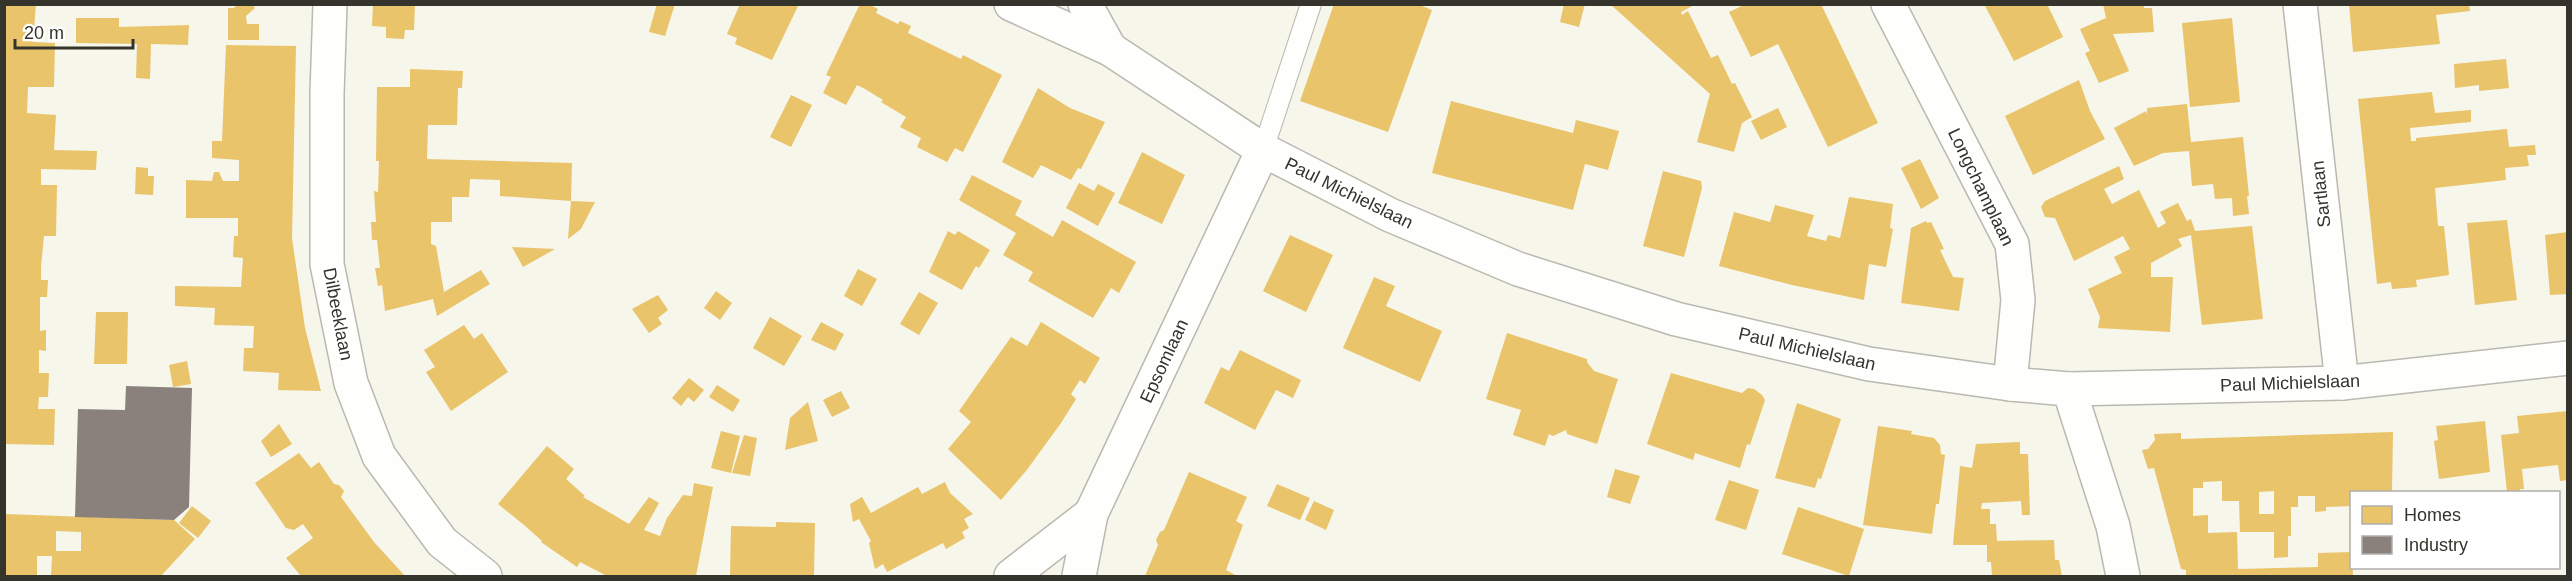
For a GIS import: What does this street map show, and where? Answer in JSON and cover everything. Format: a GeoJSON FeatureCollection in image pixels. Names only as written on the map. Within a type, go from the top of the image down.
{"type":"FeatureCollection","features":[{"type":"Feature","properties":{"kind":"street","name":"Dilbeeklaan"},"geometry":{"type":"LineString","coordinates":[[330,4],[327,94],[327,264],[351,383],[380,456],[442,542],[485,576]]}},
{"type":"Feature","properties":{"kind":"street","name":"Paul Michielslaan"},"geometry":{"type":"LineString","coordinates":[[1011,4],[1110,49],[1263,150],[1390,215],[1530,273],[1676,319],[1869,364],[2010,384],[2068,389],[2342,383],[2568,358]]}},
{"type":"Feature","properties":{"kind":"street"},"geometry":{"type":"LineString","coordinates":[[1084,4],[1110,49]]}},
{"type":"Feature","properties":{"kind":"street","name":"Longchamplaan"},"geometry":{"type":"LineString","coordinates":[[1888,4],[2012,244],[2018,300],[2010,384]]}},
{"type":"Feature","properties":{"kind":"street","name":"Sartlaan"},"geometry":{"type":"LineString","coordinates":[[2300,4],[2342,383]]}},
{"type":"Feature","properties":{"kind":"street","name":"Epsomlaan"},"geometry":{"type":"LineString","coordinates":[[1079,576],[1091,514],[1263,150]]}},
{"type":"Feature","properties":{"kind":"street"},"geometry":{"type":"LineString","coordinates":[[2068,389],[2113,526],[2123,576]]}},
{"type":"Feature","properties":{"kind":"street"},"geometry":{"type":"LineString","coordinates":[[1011,576],[1091,514]]}},
{"type":"Feature","properties":{"kind":"lane"},"geometry":{"type":"LineString","coordinates":[[1263,150],[1311,4]]}},
{"type":"Feature","properties":{"kind":"building: Homes"},"geometry":{"type":"Polygon","coordinates":[[[4,4],[36,4],[33,42],[55,43],[54,87],[28,87],[27,113],[56,115],[54,150],[97,151],[96,170],[41,169],[41,185],[57,185],[56,236],[44,236],[41,267],[41,280],[48,280],[47,297],[40,297],[40,331],[46,330],[46,351],[39,350],[39,373],[49,373],[48,397],[39,397],[38,409],[55,409],[54,445],[4,444],[4,4]]]}},
{"type":"Feature","properties":{"kind":"building: Homes"},"geometry":{"type":"Polygon","coordinates":[[[238,4],[252,4],[255,8],[246,16],[247,24],[259,24],[259,40],[228,40],[228,8],[234,8],[238,4]]]}},
{"type":"Feature","properties":{"kind":"building: Homes"},"geometry":{"type":"Polygon","coordinates":[[[373,4],[415,4],[414,30],[405,30],[404,39],[386,38],[386,27],[372,26],[373,4]]]}},
{"type":"Feature","properties":{"kind":"building: Homes"},"geometry":{"type":"Polygon","coordinates":[[[657,4],[675,4],[665,36],[649,32],[657,4]]]}},
{"type":"Feature","properties":{"kind":"building: Homes"},"geometry":{"type":"Polygon","coordinates":[[[740,4],[799,4],[772,60],[735,44],[737,38],[727,34],[740,4]]]}},
{"type":"Feature","properties":{"kind":"building: Homes"},"geometry":{"type":"Polygon","coordinates":[[[860,4],[868,4],[878,9],[876,13],[898,24],[900,21],[911,26],[908,33],[961,59],[963,55],[1002,75],[963,152],[955,148],[947,162],[917,147],[921,138],[900,127],[906,117],[865,89],[857,85],[846,105],[823,93],[831,77],[826,75],[860,4]]]}},
{"type":"Feature","properties":{"kind":"building: Homes"},"geometry":{"type":"Polygon","coordinates":[[[1334,4],[1417,4],[1432,10],[1388,132],[1300,101],[1334,4]]]}},
{"type":"Feature","properties":{"kind":"building: Homes"},"geometry":{"type":"Polygon","coordinates":[[[1564,4],[1585,4],[1579,27],[1560,22],[1564,4]]]}},
{"type":"Feature","properties":{"kind":"building: Homes"},"geometry":{"type":"Polygon","coordinates":[[[1610,4],[1696,4],[1681,12],[1682,15],[1688,11],[1711,58],[1718,55],[1752,117],[1742,123],[1734,152],[1697,142],[1710,94],[1610,4]]]}},
{"type":"Feature","properties":{"kind":"building: Homes"},"geometry":{"type":"Polygon","coordinates":[[[1746,4],[1821,4],[1878,123],[1828,147],[1778,44],[1751,57],[1729,12],[1746,4]]]}},
{"type":"Feature","properties":{"kind":"building: Homes"},"geometry":{"type":"Polygon","coordinates":[[[1984,4],[2047,4],[2063,37],[2014,61],[1984,4]]]}},
{"type":"Feature","properties":{"kind":"building: Homes"},"geometry":{"type":"Polygon","coordinates":[[[2103,4],[2144,4],[2144,8],[2152,8],[2154,32],[2113,34],[2129,71],[2099,83],[2085,53],[2090,51],[2080,29],[2106,18],[2103,4]]]}},
{"type":"Feature","properties":{"kind":"building: Homes"},"geometry":{"type":"Polygon","coordinates":[[[2349,4],[2469,4],[2470,11],[2436,15],[2440,44],[2353,52],[2349,4]]]}},
{"type":"Feature","properties":{"kind":"building: Homes"},"geometry":{"type":"Polygon","coordinates":[[[76,18],[119,18],[119,27],[189,25],[188,45],[151,44],[150,79],[136,78],[137,44],[76,43],[76,18]]]}},
{"type":"Feature","properties":{"kind":"building: Homes"},"geometry":{"type":"Polygon","coordinates":[[[2232,18],[2240,102],[2190,107],[2182,23],[2232,18]]]}},
{"type":"Feature","properties":{"kind":"building: Homes"},"geometry":{"type":"Polygon","coordinates":[[[226,45],[296,46],[292,238],[305,328],[321,391],[278,390],[279,373],[243,371],[244,348],[253,348],[254,326],[214,325],[215,308],[175,306],[175,286],[241,287],[243,258],[233,257],[234,236],[238,236],[238,218],[186,218],[186,180],[212,181],[214,172],[219,172],[223,181],[239,181],[239,160],[212,158],[212,141],[222,141],[226,45]]]}},
{"type":"Feature","properties":{"kind":"building: Homes"},"geometry":{"type":"Polygon","coordinates":[[[2506,59],[2509,88],[2479,91],[2479,85],[2455,88],[2454,64],[2506,59]]]}},
{"type":"Feature","properties":{"kind":"building: Homes"},"geometry":{"type":"Polygon","coordinates":[[[410,69],[463,71],[462,88],[458,88],[457,125],[428,125],[427,159],[572,163],[571,201],[500,196],[500,180],[470,179],[469,197],[452,197],[452,222],[431,222],[431,244],[436,246],[444,292],[481,270],[490,284],[437,316],[433,299],[385,311],[382,285],[378,286],[375,268],[380,268],[377,240],[372,240],[371,222],[376,222],[374,191],[378,192],[377,87],[410,87],[410,69]]]}},
{"type":"Feature","properties":{"kind":"building: Homes"},"geometry":{"type":"Polygon","coordinates":[[[2079,80],[2090,111],[2105,139],[2033,175],[2005,116],[2079,80]]]}},
{"type":"Feature","properties":{"kind":"building: Homes"},"geometry":{"type":"Polygon","coordinates":[[[1038,88],[1070,108],[1105,122],[1081,169],[1078,168],[1071,180],[1041,165],[1033,178],[1002,162],[1038,88]]]}},
{"type":"Feature","properties":{"kind":"building: Homes"},"geometry":{"type":"Polygon","coordinates":[[[2432,92],[2435,113],[2471,110],[2471,122],[2410,128],[2411,141],[2416,141],[2416,138],[2507,129],[2509,147],[2535,145],[2536,155],[2527,155],[2529,166],[2505,168],[2506,180],[2435,188],[2438,226],[2444,226],[2449,275],[2416,280],[2417,287],[2392,289],[2391,282],[2377,284],[2358,99],[2432,92]]]}},
{"type":"Feature","properties":{"kind":"building: Homes"},"geometry":{"type":"Polygon","coordinates":[[[791,95],[812,105],[791,147],[770,137],[791,95]]]}},
{"type":"Feature","properties":{"kind":"building: Homes"},"geometry":{"type":"Polygon","coordinates":[[[1451,101],[1573,133],[1576,120],[1619,131],[1608,170],[1585,164],[1573,210],[1432,173],[1451,101]]]}},
{"type":"Feature","properties":{"kind":"building: Homes"},"geometry":{"type":"Polygon","coordinates":[[[2187,104],[2191,142],[2243,137],[2249,214],[2233,216],[2232,198],[2215,199],[2213,184],[2192,186],[2189,151],[2163,153],[2134,166],[2114,128],[2146,111],[2147,115],[2147,108],[2187,104]]]}},
{"type":"Feature","properties":{"kind":"building: Homes"},"geometry":{"type":"Polygon","coordinates":[[[1778,108],[1787,127],[1761,140],[1751,121],[1778,108]]]}},
{"type":"Feature","properties":{"kind":"building: Homes"},"geometry":{"type":"Polygon","coordinates":[[[1142,152],[1185,175],[1162,224],[1118,203],[1142,152]]]}},
{"type":"Feature","properties":{"kind":"building: Homes"},"geometry":{"type":"Polygon","coordinates":[[[1920,159],[1939,198],[1921,209],[1901,168],[1920,159]]]}},
{"type":"Feature","properties":{"kind":"building: Homes"},"geometry":{"type":"Polygon","coordinates":[[[2119,166],[2124,179],[2104,189],[2112,204],[2139,190],[2158,228],[2166,223],[2160,212],[2178,203],[2187,221],[2191,219],[2195,231],[2252,226],[2263,319],[2202,325],[2191,235],[2178,239],[2182,246],[2151,263],[2151,277],[2173,277],[2170,332],[2098,328],[2100,317],[2088,289],[2122,273],[2114,257],[2130,249],[2123,236],[2074,261],[2055,218],[2045,217],[2041,207],[2045,201],[2119,166]]]}},
{"type":"Feature","properties":{"kind":"building: Homes"},"geometry":{"type":"Polygon","coordinates":[[[136,167],[148,168],[148,176],[154,176],[153,195],[135,194],[136,167]]]}},
{"type":"Feature","properties":{"kind":"building: Homes"},"geometry":{"type":"Polygon","coordinates":[[[1663,171],[1701,181],[1702,188],[1684,257],[1643,246],[1663,171]]]}},
{"type":"Feature","properties":{"kind":"building: Homes"},"geometry":{"type":"Polygon","coordinates":[[[972,175],[1022,201],[1015,215],[1053,237],[1062,220],[1136,262],[1119,293],[1111,288],[1093,318],[1028,281],[1033,272],[1003,255],[1016,233],[959,200],[972,175]]]}},
{"type":"Feature","properties":{"kind":"building: Homes"},"geometry":{"type":"Polygon","coordinates":[[[1079,183],[1094,191],[1098,184],[1115,193],[1098,226],[1066,208],[1079,183]]]}},
{"type":"Feature","properties":{"kind":"building: Homes"},"geometry":{"type":"Polygon","coordinates":[[[1849,197],[1893,204],[1890,228],[1893,229],[1886,267],[1869,264],[1864,300],[1792,285],[1719,266],[1734,212],[1770,222],[1775,205],[1814,215],[1807,236],[1826,241],[1828,235],[1840,238],[1849,197]]]}},
{"type":"Feature","properties":{"kind":"building: Homes"},"geometry":{"type":"Polygon","coordinates":[[[571,201],[595,202],[581,229],[568,239],[571,201]]]}},
{"type":"Feature","properties":{"kind":"building: Homes"},"geometry":{"type":"Polygon","coordinates":[[[2507,220],[2517,300],[2475,305],[2467,223],[2507,220]]]}},
{"type":"Feature","properties":{"kind":"building: Homes"},"geometry":{"type":"Polygon","coordinates":[[[1926,221],[1931,222],[1944,249],[1940,250],[1953,277],[1964,278],[1959,311],[1901,303],[1911,228],[1926,221]]]}},
{"type":"Feature","properties":{"kind":"building: Homes"},"geometry":{"type":"Polygon","coordinates":[[[948,231],[955,235],[958,231],[990,250],[979,268],[976,266],[962,290],[929,272],[948,231]]]}},
{"type":"Feature","properties":{"kind":"building: Homes"},"geometry":{"type":"Polygon","coordinates":[[[2568,232],[2568,294],[2550,295],[2545,235],[2568,232]]]}},
{"type":"Feature","properties":{"kind":"building: Homes"},"geometry":{"type":"Polygon","coordinates":[[[1290,235],[1333,255],[1306,312],[1263,291],[1290,235]]]}},
{"type":"Feature","properties":{"kind":"building: Homes"},"geometry":{"type":"Polygon","coordinates":[[[512,247],[555,249],[523,267],[512,247]]]}},
{"type":"Feature","properties":{"kind":"building: Homes"},"geometry":{"type":"Polygon","coordinates":[[[858,269],[877,279],[862,306],[844,296],[858,269]]]}},
{"type":"Feature","properties":{"kind":"building: Homes"},"geometry":{"type":"Polygon","coordinates":[[[1374,277],[1395,286],[1386,306],[1442,331],[1420,382],[1343,348],[1374,277]]]}},
{"type":"Feature","properties":{"kind":"building: Homes"},"geometry":{"type":"Polygon","coordinates":[[[716,291],[732,303],[720,320],[704,308],[716,291]]]}},
{"type":"Feature","properties":{"kind":"building: Homes"},"geometry":{"type":"Polygon","coordinates":[[[919,292],[938,303],[919,335],[900,324],[919,292]]]}},
{"type":"Feature","properties":{"kind":"building: Homes"},"geometry":{"type":"Polygon","coordinates":[[[658,295],[668,310],[658,318],[662,324],[649,333],[632,309],[658,295]]]}},
{"type":"Feature","properties":{"kind":"building: Homes"},"geometry":{"type":"Polygon","coordinates":[[[96,312],[128,312],[127,364],[94,364],[96,312]]]}},
{"type":"Feature","properties":{"kind":"building: Homes"},"geometry":{"type":"Polygon","coordinates":[[[770,317],[802,336],[784,366],[753,348],[770,317]]]}},
{"type":"Feature","properties":{"kind":"building: Homes"},"geometry":{"type":"Polygon","coordinates":[[[821,322],[844,334],[835,351],[811,340],[821,322]]]}},
{"type":"Feature","properties":{"kind":"building: Homes"},"geometry":{"type":"Polygon","coordinates":[[[1041,322],[1100,358],[1085,384],[1080,380],[1071,394],[1076,399],[1061,423],[1026,471],[1001,500],[948,449],[971,422],[959,411],[1011,337],[1027,346],[1041,322]]]}},
{"type":"Feature","properties":{"kind":"building: Homes"},"geometry":{"type":"Polygon","coordinates":[[[464,325],[474,339],[482,333],[508,372],[451,411],[426,372],[435,367],[424,350],[464,325]]]}},
{"type":"Feature","properties":{"kind":"building: Homes"},"geometry":{"type":"Polygon","coordinates":[[[1507,333],[1587,359],[1594,371],[1618,379],[1597,444],[1567,434],[1566,430],[1553,436],[1549,434],[1545,446],[1513,435],[1521,410],[1486,399],[1507,333]]]}},
{"type":"Feature","properties":{"kind":"building: Homes"},"geometry":{"type":"Polygon","coordinates":[[[1240,350],[1301,380],[1293,398],[1276,390],[1255,430],[1204,403],[1221,367],[1229,371],[1240,350]]]}},
{"type":"Feature","properties":{"kind":"building: Homes"},"geometry":{"type":"Polygon","coordinates":[[[187,361],[191,384],[173,387],[169,365],[187,361]]]}},
{"type":"Feature","properties":{"kind":"building: Homes"},"geometry":{"type":"Polygon","coordinates":[[[1671,373],[1742,393],[1748,388],[1754,389],[1762,395],[1765,400],[1740,468],[1695,453],[1693,460],[1647,444],[1671,373]]]}},
{"type":"Feature","properties":{"kind":"building: Homes"},"geometry":{"type":"Polygon","coordinates":[[[689,378],[704,390],[694,402],[688,397],[681,406],[672,398],[689,378]]]}},
{"type":"Feature","properties":{"kind":"building: Homes"},"geometry":{"type":"Polygon","coordinates":[[[717,385],[740,400],[733,412],[709,397],[717,385]]]}},
{"type":"Feature","properties":{"kind":"building: Homes"},"geometry":{"type":"Polygon","coordinates":[[[841,391],[850,408],[832,417],[823,400],[841,391]]]}},
{"type":"Feature","properties":{"kind":"building: Homes"},"geometry":{"type":"Polygon","coordinates":[[[808,402],[818,441],[785,450],[790,418],[808,402]]]}},
{"type":"Feature","properties":{"kind":"building: Homes"},"geometry":{"type":"Polygon","coordinates":[[[1797,403],[1841,419],[1821,479],[1818,478],[1815,488],[1775,478],[1797,403]]]}},
{"type":"Feature","properties":{"kind":"building: Homes"},"geometry":{"type":"Polygon","coordinates":[[[2568,411],[2568,480],[2560,481],[2558,465],[2522,469],[2524,489],[2507,491],[2501,435],[2519,433],[2517,416],[2568,411]]]}},
{"type":"Feature","properties":{"kind":"building: Homes"},"geometry":{"type":"Polygon","coordinates":[[[2485,421],[2490,472],[2439,479],[2434,441],[2438,440],[2436,426],[2485,421]]]}},
{"type":"Feature","properties":{"kind":"building: Homes"},"geometry":{"type":"Polygon","coordinates":[[[279,424],[292,444],[271,457],[261,441],[279,424]]]}},
{"type":"Feature","properties":{"kind":"building: Homes"},"geometry":{"type":"Polygon","coordinates":[[[1878,426],[1912,431],[1911,434],[1934,438],[1940,445],[1941,454],[1945,455],[1939,504],[1936,504],[1932,534],[1863,525],[1878,426]]]}},
{"type":"Feature","properties":{"kind":"building: Homes"},"geometry":{"type":"Polygon","coordinates":[[[721,431],[740,436],[731,473],[711,468],[721,431]]]}},
{"type":"Feature","properties":{"kind":"building: Homes"},"geometry":{"type":"Polygon","coordinates":[[[2393,432],[2392,491],[2350,491],[2350,506],[2326,507],[2326,511],[2315,512],[2315,496],[2298,496],[2298,507],[2291,507],[2288,557],[2274,558],[2274,532],[2240,532],[2239,501],[2222,501],[2222,481],[2203,482],[2203,488],[2193,488],[2193,516],[2208,515],[2208,533],[2237,532],[2238,569],[2318,567],[2318,553],[2350,552],[2350,569],[2353,569],[2353,576],[2186,576],[2186,570],[2181,569],[2154,468],[2148,469],[2142,450],[2148,449],[2155,440],[2154,434],[2181,433],[2181,439],[2393,432]],[[2274,491],[2259,492],[2259,514],[2274,514],[2274,491]]]}},
{"type":"Feature","properties":{"kind":"building: Homes"},"geometry":{"type":"Polygon","coordinates":[[[744,435],[757,438],[750,476],[732,473],[744,435]]]}},
{"type":"Feature","properties":{"kind":"building: Homes"},"geometry":{"type":"Polygon","coordinates":[[[2020,442],[2020,454],[2028,454],[2030,515],[2022,515],[2021,501],[1982,503],[1981,509],[1990,509],[1990,524],[1996,524],[1997,541],[2054,540],[2055,560],[2059,560],[2062,576],[1992,576],[1991,562],[1987,562],[1987,545],[1953,545],[1960,466],[1972,468],[1976,444],[2020,442]]]}},
{"type":"Feature","properties":{"kind":"building: Homes"},"geometry":{"type":"Polygon","coordinates":[[[547,446],[574,469],[566,479],[585,496],[583,497],[629,524],[649,497],[659,503],[644,530],[660,536],[667,518],[683,495],[692,496],[694,483],[713,487],[696,576],[607,576],[580,562],[577,567],[541,542],[498,504],[547,446]]]}},
{"type":"Feature","properties":{"kind":"building: Homes"},"geometry":{"type":"Polygon","coordinates":[[[299,453],[311,468],[319,462],[334,484],[339,485],[344,491],[341,497],[374,542],[405,576],[301,576],[286,558],[313,538],[303,524],[294,530],[286,528],[255,483],[299,453]]]}},
{"type":"Feature","properties":{"kind":"building: Homes"},"geometry":{"type":"Polygon","coordinates":[[[1615,469],[1640,476],[1630,504],[1607,497],[1615,469]]]}},
{"type":"Feature","properties":{"kind":"building: Homes"},"geometry":{"type":"Polygon","coordinates":[[[1189,472],[1247,497],[1236,521],[1243,525],[1226,570],[1237,576],[1145,576],[1158,545],[1156,540],[1160,532],[1164,530],[1189,472]]]}},
{"type":"Feature","properties":{"kind":"building: Homes"},"geometry":{"type":"Polygon","coordinates":[[[1729,480],[1759,490],[1746,530],[1715,520],[1729,480]]]}},
{"type":"Feature","properties":{"kind":"building: Homes"},"geometry":{"type":"Polygon","coordinates":[[[945,482],[950,493],[973,514],[964,519],[969,528],[962,532],[965,538],[946,549],[943,543],[887,572],[883,564],[875,569],[869,543],[871,541],[859,519],[853,522],[850,504],[862,497],[871,513],[918,487],[922,494],[945,482]]]}},
{"type":"Feature","properties":{"kind":"building: Homes"},"geometry":{"type":"Polygon","coordinates":[[[1277,484],[1310,498],[1300,520],[1267,506],[1277,484]]]}},
{"type":"Feature","properties":{"kind":"building: Homes"},"geometry":{"type":"Polygon","coordinates":[[[1314,501],[1334,510],[1326,530],[1305,520],[1314,501]]]}},
{"type":"Feature","properties":{"kind":"building: Homes"},"geometry":{"type":"Polygon","coordinates":[[[192,506],[211,521],[198,538],[179,523],[192,506]]]}},
{"type":"Feature","properties":{"kind":"building: Homes"},"geometry":{"type":"Polygon","coordinates":[[[1798,507],[1864,529],[1849,576],[1782,554],[1798,507]]]}},
{"type":"Feature","properties":{"kind":"building: Homes"},"geometry":{"type":"Polygon","coordinates":[[[4,514],[174,520],[195,539],[161,576],[51,576],[52,556],[37,556],[37,576],[4,576],[4,514]],[[56,531],[56,551],[81,551],[81,532],[56,531]]]}},
{"type":"Feature","properties":{"kind":"building: Homes"},"geometry":{"type":"Polygon","coordinates":[[[776,522],[815,523],[814,576],[730,576],[731,526],[776,527],[776,522]]]}},
{"type":"Feature","properties":{"kind":"building: Industry"},"geometry":{"type":"Polygon","coordinates":[[[126,386],[192,388],[189,507],[174,520],[75,517],[78,409],[125,410],[126,386]]]}}]}
